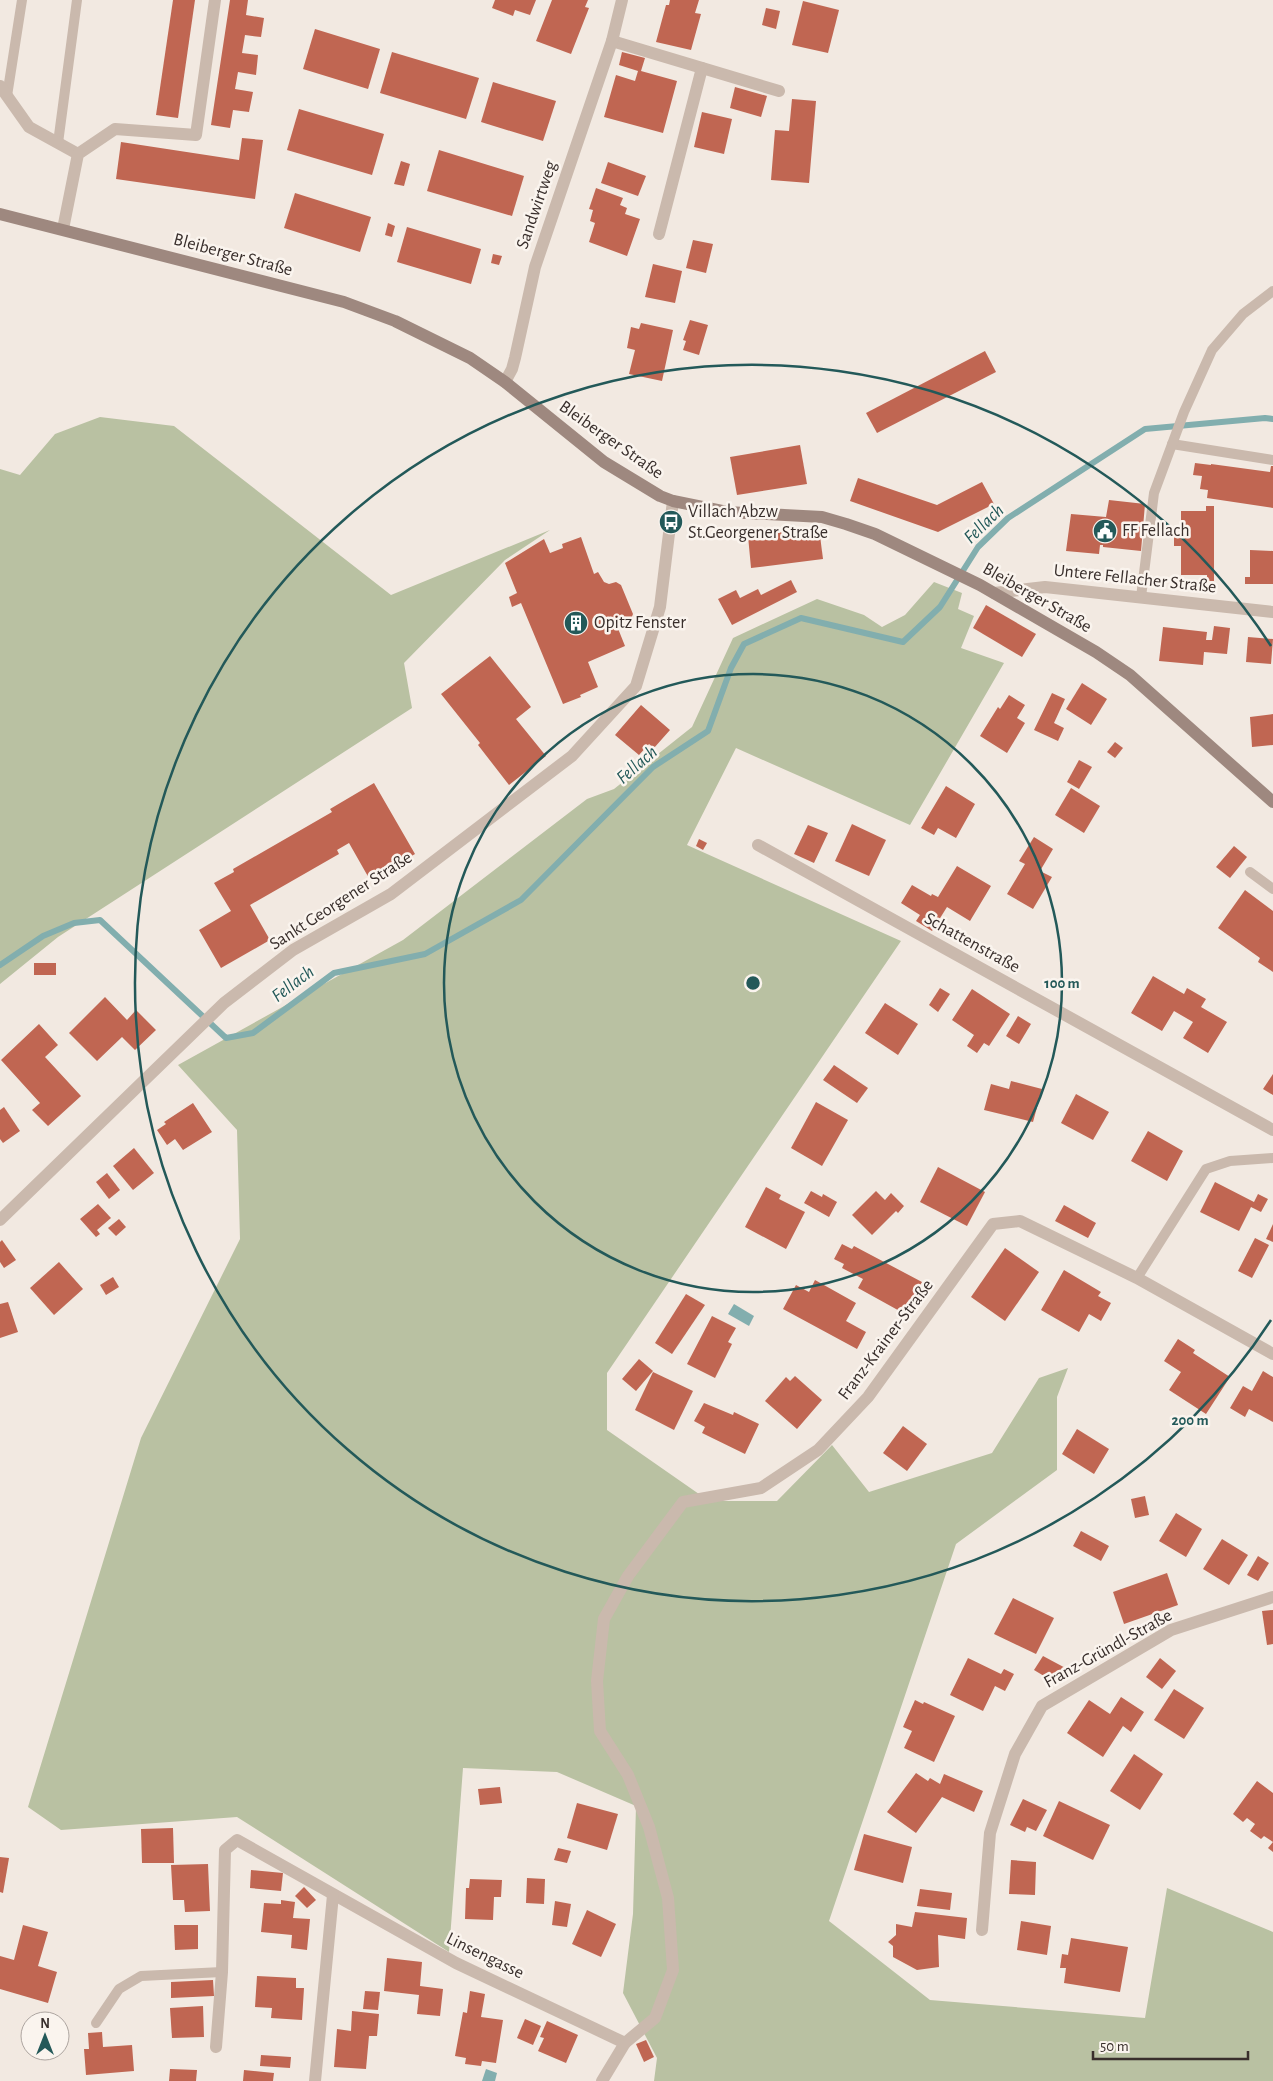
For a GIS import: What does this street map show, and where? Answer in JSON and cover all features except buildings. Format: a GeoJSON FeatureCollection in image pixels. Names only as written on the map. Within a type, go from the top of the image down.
{"type":"FeatureCollection","features":[{"type":"Feature","properties":{"kind":"main road","name":"Bleiberger Straße"},"geometry":{"type":"LineString","coordinates":[[0,214],[334,300],[373,312],[437,340],[470,358],[505,382],[604,462],[660,496],[674,501],[727,512],[822,517],[875,534],[980,585],[1096,652],[1130,675],[1273,802]]}},
{"type":"Feature","properties":{"kind":"street"},"geometry":{"type":"LineString","coordinates":[[63,229],[78,154],[115,129],[196,134],[215,0]]}},
{"type":"Feature","properties":{"kind":"street","name":"Sandwirtweg"},"geometry":{"type":"LineString","coordinates":[[505,382],[514,364],[535,267],[612,41],[622,0]]}},
{"type":"Feature","properties":{"kind":"street"},"geometry":{"type":"LineString","coordinates":[[612,41],[779,91]]}},
{"type":"Feature","properties":{"kind":"street"},"geometry":{"type":"LineString","coordinates":[[659,234],[702,68]]}},
{"type":"Feature","properties":{"kind":"street"},"geometry":{"type":"LineString","coordinates":[[4,91],[29,127],[78,154]]}},
{"type":"Feature","properties":{"kind":"street","name":"Sankt Georgener Straße"},"geometry":{"type":"LineString","coordinates":[[0,1220],[188,1036],[224,1004],[294,950],[391,894],[572,756],[636,686],[660,608],[674,501]]}},
{"type":"Feature","properties":{"kind":"street","name":"Untere Fellacher Straße"},"geometry":{"type":"LineString","coordinates":[[994,593],[1045,587],[1273,612]]}},
{"type":"Feature","properties":{"kind":"street","name":"Schattenstraße"},"geometry":{"type":"LineString","coordinates":[[758,846],[1273,1130]]}},
{"type":"Feature","properties":{"kind":"street","name":"Franz-Krainer-Straße"},"geometry":{"type":"LineString","coordinates":[[602,2081],[625,2043],[656,2018],[673,1970],[668,1898],[649,1827],[628,1775],[600,1731],[597,1681],[604,1619],[628,1576],[683,1502],[762,1488],[818,1450],[868,1397],[993,1224],[1020,1221],[1137,1278],[1273,1354]]}},
{"type":"Feature","properties":{"kind":"street","name":"Franz-Gründl-Straße"},"geometry":{"type":"LineString","coordinates":[[982,1930],[990,1832],[1015,1754],[1042,1706],[1171,1630],[1273,1597]]}},
{"type":"Feature","properties":{"kind":"street","name":"Linsengasse"},"geometry":{"type":"LineString","coordinates":[[216,2047],[222,1972],[225,1850],[237,1840],[456,1963],[625,2043]]}},
{"type":"Feature","properties":{"kind":"street"},"geometry":{"type":"LineString","coordinates":[[315,2081],[332,1895]]}},
{"type":"Feature","properties":{"kind":"lane"},"geometry":{"type":"LineString","coordinates":[[4,91],[22,0]]}},
{"type":"Feature","properties":{"kind":"lane"},"geometry":{"type":"LineString","coordinates":[[58,143],[77,0]]}},
{"type":"Feature","properties":{"kind":"lane"},"geometry":{"type":"LineString","coordinates":[[1142,598],[1154,493],[1184,412],[1212,350],[1243,314],[1273,291]]}},
{"type":"Feature","properties":{"kind":"lane"},"geometry":{"type":"LineString","coordinates":[[1173,441],[1273,460]]}},
{"type":"Feature","properties":{"kind":"lane"},"geometry":{"type":"LineString","coordinates":[[1250,872],[1273,889]]}},
{"type":"Feature","properties":{"kind":"lane"},"geometry":{"type":"LineString","coordinates":[[1137,1278],[1206,1169],[1230,1161],[1273,1158]]}},
{"type":"Feature","properties":{"kind":"lane"},"geometry":{"type":"LineString","coordinates":[[96,2024],[119,1990],[141,1976],[222,1972]]}},
{"type":"Feature","properties":{"kind":"green space"},"geometry":{"type":"Polygon","coordinates":[[[100,417],[174,426],[391,595],[550,530],[505,560],[404,663],[412,708],[58,937],[0,984],[0,469],[20,475],[55,434],[100,417]]]}},
{"type":"Feature","properties":{"kind":"green space"},"geometry":{"type":"Polygon","coordinates":[[[934,582],[962,593],[958,609],[974,616],[961,648],[1004,663],[910,825],[736,748],[687,845],[901,941],[607,1373],[607,1430],[709,1501],[777,1501],[832,1445],[869,1492],[992,1453],[1039,1378],[1068,1368],[1057,1397],[1057,1470],[956,1544],[829,1921],[930,2000],[1145,2018],[1167,1888],[1273,1932],[1273,2081],[654,2081],[657,2058],[623,1993],[633,1914],[636,1806],[557,1772],[463,1768],[449,1952],[237,1817],[61,1830],[28,1807],[141,1438],[240,1239],[237,1130],[178,1065],[403,940],[587,799],[614,789],[692,727],[733,638],[817,599],[864,615],[882,627],[905,615],[934,582]]]}},
{"type":"Feature","properties":{"kind":"water"},"geometry":{"type":"Polygon","coordinates":[[[734,1304],[754,1316],[749,1326],[728,1314],[734,1304]]]}},
{"type":"Feature","properties":{"kind":"water"},"geometry":{"type":"Polygon","coordinates":[[[486,2069],[497,2073],[495,2081],[482,2081],[486,2069]]]}},
{"type":"Feature","properties":{"kind":"waterway","name":"Fellach"},"geometry":{"type":"LineString","coordinates":[[0,965],[43,936],[74,923],[100,920],[226,1038],[253,1033],[334,973],[425,954],[521,900],[653,767],[708,731],[731,668],[744,644],[801,618],[903,642],[940,607],[978,547],[1008,518],[1145,429],[1265,418],[1273,419]]}},
{"type":"Feature","properties":{"kind":"place","name":"Villach Abzw St.Georgener Straße"},"geometry":{"type":"Point","coordinates":[671,522]}},
{"type":"Feature","properties":{"kind":"place","name":"FF Fellach"},"geometry":{"type":"Point","coordinates":[1105,531]}},
{"type":"Feature","properties":{"kind":"place","name":"Opitz Fenster"},"geometry":{"type":"Point","coordinates":[576,623]}}]}
